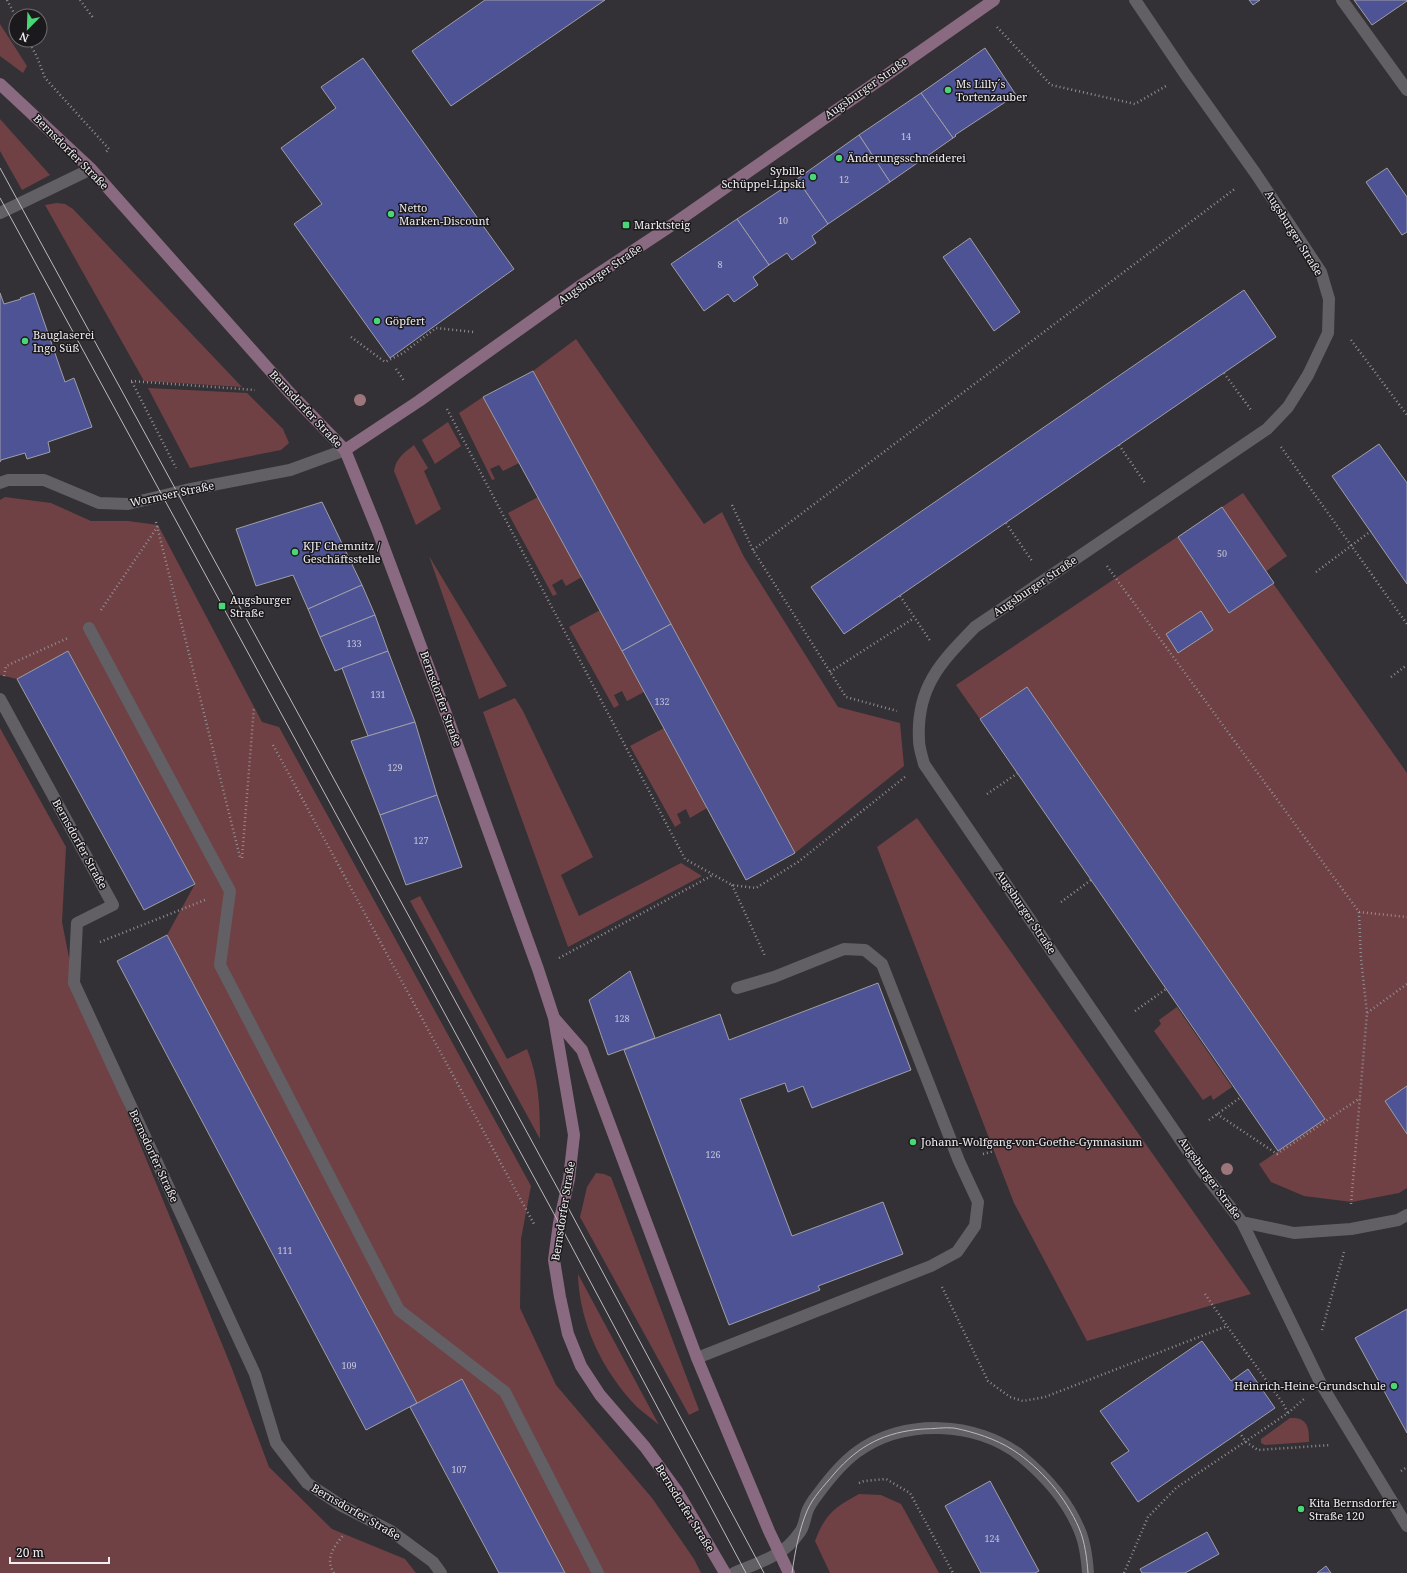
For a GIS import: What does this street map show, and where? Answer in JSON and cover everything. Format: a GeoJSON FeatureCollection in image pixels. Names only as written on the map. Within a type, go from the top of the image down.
{"type":"FeatureCollection","features":[{"type":"Feature","properties":{"kind":"street","name":"Augsburger Straße"},"geometry":{"type":"LineString","coordinates":[[345,450],[436,389],[583,284],[672,225],[994,0]]}},
{"type":"Feature","properties":{"kind":"street","name":"Augsburger Straße"},"geometry":{"type":"LineString","coordinates":[[1135,0],[1256,174],[1321,272],[1329,299],[1328,333],[1308,374],[1288,407],[1266,428],[975,626],[944,660],[933,675],[923,697],[919,716],[919,741],[924,764],[1202,1170],[1242,1222],[1321,1384],[1407,1526]]}},
{"type":"Feature","properties":{"kind":"street"},"geometry":{"type":"LineString","coordinates":[[1342,0],[1407,90]]}},
{"type":"Feature","properties":{"kind":"street","name":"Bernsdorfer Straße"},"geometry":{"type":"LineString","coordinates":[[0,84],[91,168],[289,392],[345,450],[377,529],[448,719],[554,1018],[574,1135],[569,1179],[559,1223],[554,1260],[568,1334],[581,1366],[596,1389],[645,1447],[677,1491],[725,1573]]}},
{"type":"Feature","properties":{"kind":"street"},"geometry":{"type":"LineString","coordinates":[[0,213],[91,168]]}},
{"type":"Feature","properties":{"kind":"street","name":"Wormser Straße"},"geometry":{"type":"LineString","coordinates":[[0,483],[8,480],[44,480],[99,503],[128,504],[186,490],[290,470],[345,450]]}},
{"type":"Feature","properties":{"kind":"street"},"geometry":{"type":"LineString","coordinates":[[89,628],[230,890],[220,965],[399,1310],[505,1392],[598,1573]]}},
{"type":"Feature","properties":{"kind":"street","name":"Bernsdorfer Straße"},"geometry":{"type":"LineString","coordinates":[[0,699],[113,905],[77,923],[74,984],[255,1374],[276,1443],[307,1483],[354,1512],[391,1531],[433,1562],[441,1573]]}},
{"type":"Feature","properties":{"kind":"street"},"geometry":{"type":"LineString","coordinates":[[697,1358],[931,1266],[957,1252],[976,1226],[978,1202],[959,1161],[882,964],[865,950],[844,949],[774,976],[737,988]]}},
{"type":"Feature","properties":{"kind":"street","name":"Bernsdorfer Straße"},"geometry":{"type":"LineString","coordinates":[[554,1018],[582,1050],[697,1358],[779,1553],[789,1573]]}},
{"type":"Feature","properties":{"kind":"street","name":"Augsburger Straße"},"geometry":{"type":"LineString","coordinates":[[1242,1222],[1294,1233],[1351,1229],[1398,1220],[1407,1215]]}},
{"type":"Feature","properties":{"kind":"street"},"geometry":{"type":"LineString","coordinates":[[734,1573],[779,1553],[801,1531],[807,1511],[816,1496],[841,1466],[856,1453],[893,1433],[914,1430],[952,1428],[993,1440],[1013,1450],[1033,1466],[1052,1485],[1067,1506],[1080,1529],[1087,1557],[1088,1573]]}},
{"type":"Feature","properties":{"kind":"path"},"geometry":{"type":"LineString","coordinates":[[80,0],[94,20]]}},
{"type":"Feature","properties":{"kind":"path"},"geometry":{"type":"LineString","coordinates":[[980,9],[1051,85],[1135,104],[1185,74]]}},
{"type":"Feature","properties":{"kind":"path"},"geometry":{"type":"LineString","coordinates":[[32,48],[45,78],[110,149],[91,168]]}},
{"type":"Feature","properties":{"kind":"path"},"geometry":{"type":"LineString","coordinates":[[754,550],[1256,174]]}},
{"type":"Feature","properties":{"kind":"path"},"geometry":{"type":"LineString","coordinates":[[351,337],[385,362],[403,352],[436,328],[510,336]]}},
{"type":"Feature","properties":{"kind":"path"},"geometry":{"type":"LineString","coordinates":[[1328,333],[1349,337],[1407,415]]}},
{"type":"Feature","properties":{"kind":"path"},"geometry":{"type":"LineString","coordinates":[[1224,373],[1289,457],[1407,624]]}},
{"type":"Feature","properties":{"kind":"path"},"geometry":{"type":"LineString","coordinates":[[186,490],[131,381],[289,392]]}},
{"type":"Feature","properties":{"kind":"path"},"geometry":{"type":"LineString","coordinates":[[436,389],[685,859],[732,885],[756,888],[798,862],[924,764]]}},
{"type":"Feature","properties":{"kind":"path"},"geometry":{"type":"LineString","coordinates":[[1119,445],[1158,502]]}},
{"type":"Feature","properties":{"kind":"path"},"geometry":{"type":"LineString","coordinates":[[732,505],[754,550],[846,697],[919,716]]}},
{"type":"Feature","properties":{"kind":"path"},"geometry":{"type":"LineString","coordinates":[[1006,523],[1044,579]]}},
{"type":"Feature","properties":{"kind":"path"},"geometry":{"type":"LineString","coordinates":[[158,525],[241,861],[254,707]]}},
{"type":"Feature","properties":{"kind":"path"},"geometry":{"type":"LineString","coordinates":[[1316,572],[1371,531]]}},
{"type":"Feature","properties":{"kind":"path"},"geometry":{"type":"LineString","coordinates":[[1092,546],[1359,912],[1360,959],[1367,1013],[1351,1229],[1312,1367]]}},
{"type":"Feature","properties":{"kind":"path"},"geometry":{"type":"LineString","coordinates":[[900,596],[944,660]]}},
{"type":"Feature","properties":{"kind":"path"},"geometry":{"type":"LineString","coordinates":[[830,672],[914,618]]}},
{"type":"Feature","properties":{"kind":"path"},"geometry":{"type":"LineString","coordinates":[[1391,677],[1407,665]]}},
{"type":"Feature","properties":{"kind":"path"},"geometry":{"type":"LineString","coordinates":[[273,745],[535,1225]]}},
{"type":"Feature","properties":{"kind":"path"},"geometry":{"type":"LineString","coordinates":[[987,794],[1018,773]]}},
{"type":"Feature","properties":{"kind":"path"},"geometry":{"type":"LineString","coordinates":[[538,970],[713,875]]}},
{"type":"Feature","properties":{"kind":"path"},"geometry":{"type":"LineString","coordinates":[[1061,902],[1091,880]]}},
{"type":"Feature","properties":{"kind":"path"},"geometry":{"type":"LineString","coordinates":[[732,885],[774,976]]}},
{"type":"Feature","properties":{"kind":"path"},"geometry":{"type":"LineString","coordinates":[[76,952],[230,890]]}},
{"type":"Feature","properties":{"kind":"path"},"geometry":{"type":"LineString","coordinates":[[1359,912],[1407,917]]}},
{"type":"Feature","properties":{"kind":"path"},"geometry":{"type":"LineString","coordinates":[[1367,1013],[1407,984]]}},
{"type":"Feature","properties":{"kind":"path"},"geometry":{"type":"LineString","coordinates":[[1135,1011],[1166,989]]}},
{"type":"Feature","properties":{"kind":"path"},"geometry":{"type":"LineString","coordinates":[[1209,1120],[1241,1097]]}},
{"type":"Feature","properties":{"kind":"path"},"geometry":{"type":"LineString","coordinates":[[1217,1114],[1277,1154],[1360,1098]]}},
{"type":"Feature","properties":{"kind":"path"},"geometry":{"type":"LineString","coordinates":[[931,1266],[988,1381],[1010,1397],[1024,1401],[1045,1397],[1227,1326]]}},
{"type":"Feature","properties":{"kind":"path"},"geometry":{"type":"LineString","coordinates":[[1205,1294],[1282,1402],[1288,1413]]}},
{"type":"Feature","properties":{"kind":"path"},"geometry":{"type":"LineString","coordinates":[[1124,1573],[1148,1517],[1176,1488],[1288,1413],[1321,1384]]}},
{"type":"Feature","properties":{"kind":"path"},"geometry":{"type":"LineString","coordinates":[[1239,1432],[1246,1442],[1258,1450],[1357,1443]]}},
{"type":"Feature","properties":{"kind":"path"},"geometry":{"type":"LineString","coordinates":[[857,1484],[864,1481],[886,1479],[910,1493],[953,1573]]}},
{"type":"Feature","properties":{"kind":"path"},"geometry":{"type":"LineString","coordinates":[[334,1573],[330,1568],[330,1555],[344,1534],[354,1512]]}},
{"type":"Feature","properties":{"kind":"shaded area"},"geometry":{"type":"Polygon","coordinates":[[[0,24],[8,36],[8,48],[15,48],[27,66],[23,73],[0,56],[0,24]]]}},
{"type":"Feature","properties":{"kind":"shaded area"},"geometry":{"type":"Polygon","coordinates":[[[0,119],[50,175],[22,190],[0,151],[0,119]]]}},
{"type":"Feature","properties":{"kind":"shaded area"},"geometry":{"type":"Polygon","coordinates":[[[57,203],[65,204],[73,209],[242,387],[144,381],[45,205],[57,203]]]}},
{"type":"Feature","properties":{"kind":"shaded area"},"geometry":{"type":"Polygon","coordinates":[[[576,339],[704,524],[722,512],[744,557],[838,707],[900,723],[904,766],[795,853],[533,371],[576,339]]]}},
{"type":"Feature","properties":{"kind":"shaded area"},"geometry":{"type":"Polygon","coordinates":[[[148,388],[247,393],[283,429],[289,443],[281,450],[190,468],[148,388]]]}},
{"type":"Feature","properties":{"kind":"shaded area"},"geometry":{"type":"Polygon","coordinates":[[[483,397],[519,463],[503,471],[499,465],[490,469],[495,479],[492,480],[459,413],[483,397]]]}},
{"type":"Feature","properties":{"kind":"shaded area"},"geometry":{"type":"Polygon","coordinates":[[[448,422],[461,446],[435,464],[422,440],[448,422]]]}},
{"type":"Feature","properties":{"kind":"shaded area"},"geometry":{"type":"Polygon","coordinates":[[[414,445],[428,468],[424,471],[441,509],[416,525],[394,471],[399,459],[414,445]]]}},
{"type":"Feature","properties":{"kind":"shaded area"},"geometry":{"type":"Polygon","coordinates":[[[1243,493],[1287,556],[1265,572],[1407,773],[1407,1086],[1385,1101],[1407,1134],[1407,1188],[1399,1193],[1352,1202],[1304,1196],[1271,1182],[1259,1164],[1325,1119],[1027,687],[980,719],[956,685],[1243,493]]]}},
{"type":"Feature","properties":{"kind":"shaded area"},"geometry":{"type":"Polygon","coordinates":[[[5,497],[51,503],[91,521],[128,521],[158,525],[262,722],[279,727],[531,1186],[521,1239],[520,1308],[556,1385],[652,1498],[694,1559],[701,1573],[565,1573],[462,1379],[417,1403],[167,935],[195,884],[68,651],[17,679],[0,675],[0,500],[5,497]]]}},
{"type":"Feature","properties":{"kind":"shaded area"},"geometry":{"type":"Polygon","coordinates":[[[538,497],[582,577],[566,586],[562,579],[552,585],[557,594],[553,596],[508,513],[538,497]]]}},
{"type":"Feature","properties":{"kind":"shaded area"},"geometry":{"type":"Polygon","coordinates":[[[429,556],[507,686],[479,699],[429,556]]]}},
{"type":"Feature","properties":{"kind":"shaded area"},"geometry":{"type":"Polygon","coordinates":[[[600,610],[644,692],[627,701],[622,691],[614,695],[619,705],[614,708],[569,627],[600,610]]]}},
{"type":"Feature","properties":{"kind":"shaded area"},"geometry":{"type":"Polygon","coordinates":[[[515,698],[523,711],[593,857],[561,875],[579,916],[681,863],[702,876],[568,947],[483,712],[515,698]]]}},
{"type":"Feature","properties":{"kind":"shaded area"},"geometry":{"type":"Polygon","coordinates":[[[0,728],[66,847],[62,922],[74,983],[231,1366],[269,1467],[332,1529],[405,1559],[416,1573],[0,1573],[0,728]]]}},
{"type":"Feature","properties":{"kind":"shaded area"},"geometry":{"type":"Polygon","coordinates":[[[664,728],[707,808],[690,818],[686,809],[677,814],[681,823],[675,827],[630,746],[664,728]]]}},
{"type":"Feature","properties":{"kind":"shaded area"},"geometry":{"type":"Polygon","coordinates":[[[917,818],[1251,1294],[1087,1341],[1014,1203],[877,847],[917,818]]]}},
{"type":"Feature","properties":{"kind":"shaded area"},"geometry":{"type":"Polygon","coordinates":[[[420,896],[507,1059],[527,1049],[534,1071],[538,1093],[540,1139],[410,901],[420,896]]]}},
{"type":"Feature","properties":{"kind":"shaded area"},"geometry":{"type":"Polygon","coordinates":[[[1177,1007],[1232,1087],[1213,1100],[1211,1095],[1203,1100],[1154,1031],[1161,1024],[1159,1020],[1177,1007]]]}},
{"type":"Feature","properties":{"kind":"shaded area"},"geometry":{"type":"Polygon","coordinates":[[[596,1173],[611,1177],[699,1410],[689,1415],[580,1217],[587,1187],[596,1173]]]}},
{"type":"Feature","properties":{"kind":"shaded area"},"geometry":{"type":"Polygon","coordinates":[[[578,1274],[659,1425],[637,1407],[625,1393],[614,1378],[595,1346],[583,1311],[579,1292],[578,1274]]]}},
{"type":"Feature","properties":{"kind":"shaded area"},"geometry":{"type":"Polygon","coordinates":[[[1290,1418],[1301,1419],[1304,1421],[1309,1432],[1309,1442],[1265,1445],[1261,1443],[1261,1439],[1290,1418]]]}},
{"type":"Feature","properties":{"kind":"shaded area"},"geometry":{"type":"Polygon","coordinates":[[[859,1494],[881,1495],[901,1504],[939,1573],[830,1573],[815,1541],[823,1524],[832,1512],[843,1503],[859,1494]]]}},
{"type":"Feature","properties":{"kind":"building"},"geometry":{"type":"Polygon","coordinates":[[[485,0],[605,0],[451,106],[412,51],[485,0]]]}},
{"type":"Feature","properties":{"kind":"building"},"geometry":{"type":"Polygon","coordinates":[[[1249,0],[1260,0],[1253,5],[1249,0]]]}},
{"type":"Feature","properties":{"kind":"building"},"geometry":{"type":"Polygon","coordinates":[[[1354,0],[1407,0],[1407,1],[1372,25],[1354,0]]]}},
{"type":"Feature","properties":{"kind":"building"},"geometry":{"type":"Polygon","coordinates":[[[985,48],[1016,95],[955,135],[956,136],[953,138],[921,93],[985,48]]]}},
{"type":"Feature","properties":{"kind":"building","name":"Netto Marken-Discount"},"geometry":{"type":"Polygon","coordinates":[[[363,58],[514,269],[390,358],[294,224],[322,204],[281,148],[336,108],[321,87],[363,58]]]}},
{"type":"Feature","properties":{"kind":"building"},"geometry":{"type":"Polygon","coordinates":[[[921,93],[953,138],[890,182],[859,135],[921,93]]]}},
{"type":"Feature","properties":{"kind":"building"},"geometry":{"type":"Polygon","coordinates":[[[859,135],[890,182],[828,224],[797,179],[859,135]]]}},
{"type":"Feature","properties":{"kind":"building"},"geometry":{"type":"Polygon","coordinates":[[[1387,168],[1407,197],[1407,232],[1402,235],[1366,182],[1387,168]]]}},
{"type":"Feature","properties":{"kind":"building"},"geometry":{"type":"Polygon","coordinates":[[[797,179],[828,224],[812,236],[816,243],[792,260],[787,253],[769,265],[737,219],[797,179]]]}},
{"type":"Feature","properties":{"kind":"building"},"geometry":{"type":"Polygon","coordinates":[[[737,219],[769,265],[753,277],[758,285],[734,302],[728,294],[704,311],[671,264],[737,219]]]}},
{"type":"Feature","properties":{"kind":"building"},"geometry":{"type":"Polygon","coordinates":[[[970,238],[1020,312],[994,331],[943,257],[970,238]]]}},
{"type":"Feature","properties":{"kind":"building"},"geometry":{"type":"Polygon","coordinates":[[[1244,290],[1276,337],[844,634],[811,587],[1244,290]]]}},
{"type":"Feature","properties":{"kind":"building","name":"Bauglaserei Ingo Süß"},"geometry":{"type":"Polygon","coordinates":[[[0,293],[4,304],[34,293],[65,382],[74,378],[92,427],[48,442],[50,452],[27,459],[25,453],[1,460],[0,462],[0,293]]]}},
{"type":"Feature","properties":{"kind":"building"},"geometry":{"type":"Polygon","coordinates":[[[533,371],[671,624],[622,651],[483,397],[533,371]]]}},
{"type":"Feature","properties":{"kind":"building"},"geometry":{"type":"Polygon","coordinates":[[[1379,444],[1407,483],[1407,584],[1332,476],[1379,444]]]}},
{"type":"Feature","properties":{"kind":"building","name":"KJF Chemnitz / Geschäftsstelle"},"geometry":{"type":"Polygon","coordinates":[[[322,502],[362,585],[308,609],[293,575],[256,586],[236,529],[322,502]]]}},
{"type":"Feature","properties":{"kind":"building"},"geometry":{"type":"Polygon","coordinates":[[[1222,507],[1274,583],[1229,613],[1178,537],[1222,507]]]}},
{"type":"Feature","properties":{"kind":"building"},"geometry":{"type":"Polygon","coordinates":[[[362,585],[375,615],[320,637],[308,609],[362,585]]]}},
{"type":"Feature","properties":{"kind":"building"},"geometry":{"type":"Polygon","coordinates":[[[1201,611],[1213,630],[1178,653],[1166,634],[1201,611]]]}},
{"type":"Feature","properties":{"kind":"building"},"geometry":{"type":"Polygon","coordinates":[[[375,615],[388,651],[335,671],[320,637],[375,615]]]}},
{"type":"Feature","properties":{"kind":"building"},"geometry":{"type":"Polygon","coordinates":[[[671,624],[795,853],[746,880],[622,651],[671,624]]]}},
{"type":"Feature","properties":{"kind":"building"},"geometry":{"type":"Polygon","coordinates":[[[68,651],[195,884],[144,910],[17,679],[68,651]]]}},
{"type":"Feature","properties":{"kind":"building"},"geometry":{"type":"Polygon","coordinates":[[[388,651],[415,722],[368,736],[342,668],[388,651]]]}},
{"type":"Feature","properties":{"kind":"building"},"geometry":{"type":"Polygon","coordinates":[[[1027,687],[1325,1119],[1278,1151],[980,719],[1027,687]]]}},
{"type":"Feature","properties":{"kind":"building"},"geometry":{"type":"Polygon","coordinates":[[[415,722],[437,795],[380,815],[351,741],[415,722]]]}},
{"type":"Feature","properties":{"kind":"building"},"geometry":{"type":"Polygon","coordinates":[[[437,795],[462,867],[406,885],[380,815],[437,795]]]}},
{"type":"Feature","properties":{"kind":"building"},"geometry":{"type":"Polygon","coordinates":[[[167,935],[417,1403],[366,1430],[117,961],[167,935]]]}},
{"type":"Feature","properties":{"kind":"building"},"geometry":{"type":"Polygon","coordinates":[[[630,971],[655,1038],[608,1055],[589,1000],[630,971]]]}},
{"type":"Feature","properties":{"kind":"building"},"geometry":{"type":"Polygon","coordinates":[[[878,983],[911,1070],[812,1108],[803,1086],[788,1092],[785,1083],[740,1099],[792,1236],[883,1202],[903,1254],[818,1286],[820,1290],[729,1325],[624,1050],[720,1014],[729,1040],[878,983]]]}},
{"type":"Feature","properties":{"kind":"building"},"geometry":{"type":"Polygon","coordinates":[[[1407,1086],[1407,1134],[1385,1101],[1407,1086]]]}},
{"type":"Feature","properties":{"kind":"building","name":"Heinrich-Heine-Grundschule"},"geometry":{"type":"Polygon","coordinates":[[[1407,1309],[1407,1433],[1355,1338],[1407,1309]]]}},
{"type":"Feature","properties":{"kind":"building"},"geometry":{"type":"Polygon","coordinates":[[[1202,1341],[1231,1381],[1248,1369],[1275,1408],[1138,1502],[1111,1463],[1129,1451],[1100,1411],[1202,1341]]]}},
{"type":"Feature","properties":{"kind":"building"},"geometry":{"type":"Polygon","coordinates":[[[462,1379],[565,1573],[499,1573],[410,1407],[462,1379]]]}},
{"type":"Feature","properties":{"kind":"building"},"geometry":{"type":"Polygon","coordinates":[[[990,1481],[1039,1571],[1035,1573],[981,1573],[945,1506],[990,1481]]]}},
{"type":"Feature","properties":{"kind":"building"},"geometry":{"type":"Polygon","coordinates":[[[1207,1532],[1219,1554],[1185,1573],[1142,1573],[1140,1569],[1207,1532]]]}},
{"type":"Feature","properties":{"kind":"building"},"geometry":{"type":"Polygon","coordinates":[[[1326,1566],[1331,1573],[1317,1573],[1326,1566]]]}},
{"type":"Feature","properties":{"kind":"tram line"},"geometry":{"type":"LineString","coordinates":[[0,168],[564,1200],[764,1573]]}},
{"type":"Feature","properties":{"kind":"tram line"},"geometry":{"type":"LineString","coordinates":[[0,198],[559,1223],[746,1573]]}},
{"type":"Feature","properties":{"kind":"tram line"},"geometry":{"type":"LineString","coordinates":[[792,1573],[794,1557],[807,1511],[812,1501],[843,1464],[863,1448],[885,1437],[909,1431],[946,1428],[954,1428],[985,1436],[999,1442],[1023,1457],[1052,1484],[1074,1517],[1079,1528],[1084,1545],[1088,1573]]}},
{"type":"Feature","properties":{"kind":"place","name":"Ms Lilly´s Tortenzauber"},"geometry":{"type":"Point","coordinates":[948,90]}},
{"type":"Feature","properties":{"kind":"place","name":"Änderungsschneiderei"},"geometry":{"type":"Point","coordinates":[839,158]}},
{"type":"Feature","properties":{"kind":"place","name":"Sybille Schüppel-Lipski"},"geometry":{"type":"Point","coordinates":[813,177]}},
{"type":"Feature","properties":{"kind":"place","name":"Netto Marken-Discount"},"geometry":{"type":"Point","coordinates":[391,214]}},
{"type":"Feature","properties":{"kind":"place","name":"Marktsteig"},"geometry":{"type":"Point","coordinates":[626,225]}},
{"type":"Feature","properties":{"kind":"place","name":"Göpfert"},"geometry":{"type":"Point","coordinates":[377,321]}},
{"type":"Feature","properties":{"kind":"place","name":"Bauglaserei Ingo Süß"},"geometry":{"type":"Point","coordinates":[25,341]}},
{"type":"Feature","properties":{"kind":"place","name":"KJF Chemnitz / Geschäftsstelle"},"geometry":{"type":"Point","coordinates":[295,552]}},
{"type":"Feature","properties":{"kind":"place","name":"Augsburger Straße"},"geometry":{"type":"Point","coordinates":[222,606]}},
{"type":"Feature","properties":{"kind":"place","name":"Johann-Wolfgang-von-Goethe-Gymnasium"},"geometry":{"type":"Point","coordinates":[913,1142]}},
{"type":"Feature","properties":{"kind":"place","name":"Heinrich-Heine-Grundschule"},"geometry":{"type":"Point","coordinates":[1394,1386]}},
{"type":"Feature","properties":{"kind":"place","name":"Kita Bernsdorfer Straße 120"},"geometry":{"type":"Point","coordinates":[1301,1509]}}]}
